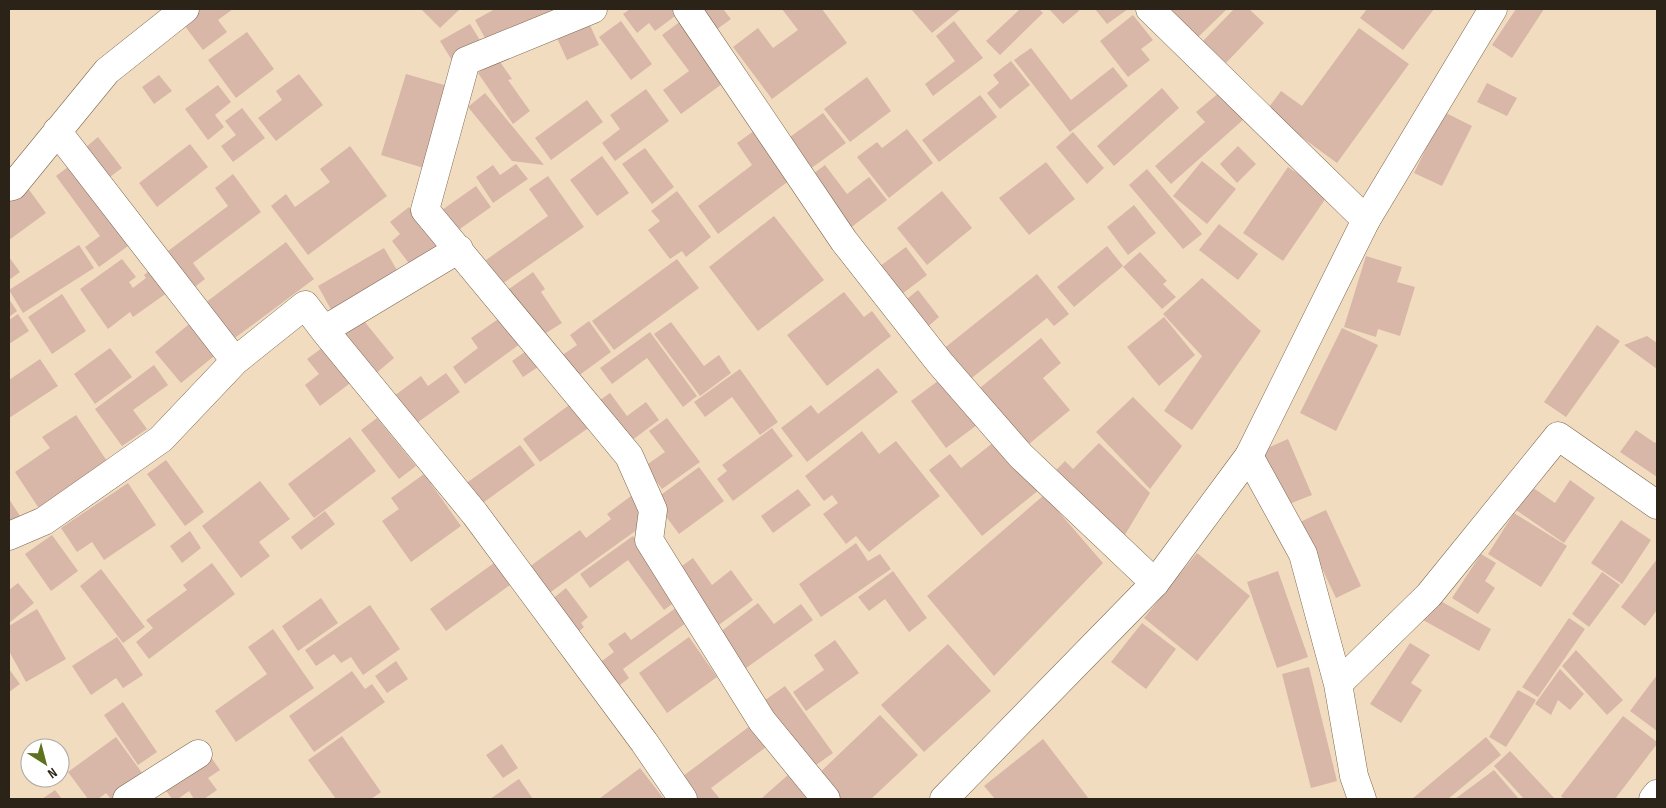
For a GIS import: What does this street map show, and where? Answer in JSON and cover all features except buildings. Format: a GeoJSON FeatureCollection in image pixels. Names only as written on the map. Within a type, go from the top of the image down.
{"type":"FeatureCollection","features":[{"type":"Feature","properties":{"kind":"street"},"geometry":{"type":"LineString","coordinates":[[9,187],[13,186],[107,71],[185,9]]}},
{"type":"Feature","properties":{"kind":"street"},"geometry":{"type":"LineString","coordinates":[[593,9],[466,61],[425,210],[629,456],[654,510],[648,540],[762,721],[826,799]]}},
{"type":"Feature","properties":{"kind":"street"},"geometry":{"type":"LineString","coordinates":[[687,9],[844,241],[940,363],[1021,456],[1155,583]]}},
{"type":"Feature","properties":{"kind":"street"},"geometry":{"type":"LineString","coordinates":[[1150,9],[1366,220]]}},
{"type":"Feature","properties":{"kind":"street"},"geometry":{"type":"LineString","coordinates":[[944,799],[1155,583],[1249,456],[1366,220],[1493,9]]}},
{"type":"Feature","properties":{"kind":"street"},"geometry":{"type":"LineString","coordinates":[[57,131],[235,361]]}},
{"type":"Feature","properties":{"kind":"street"},"geometry":{"type":"LineString","coordinates":[[324,330],[459,249]]}},
{"type":"Feature","properties":{"kind":"street"},"geometry":{"type":"LineString","coordinates":[[9,536],[44,522],[161,438],[235,361],[305,305],[475,514],[644,742],[683,799]]}},
{"type":"Feature","properties":{"kind":"street"},"geometry":{"type":"LineString","coordinates":[[1338,684],[1429,595],[1558,436],[1657,505]]}},
{"type":"Feature","properties":{"kind":"street"},"geometry":{"type":"LineString","coordinates":[[1249,456],[1303,554],[1338,684],[1354,776],[1362,799]]}},
{"type":"Feature","properties":{"kind":"street"},"geometry":{"type":"LineString","coordinates":[[127,799],[198,754]]}},
{"type":"Feature","properties":{"kind":"street"},"geometry":{"type":"LineString","coordinates":[[1653,799],[1657,794]]}}]}
